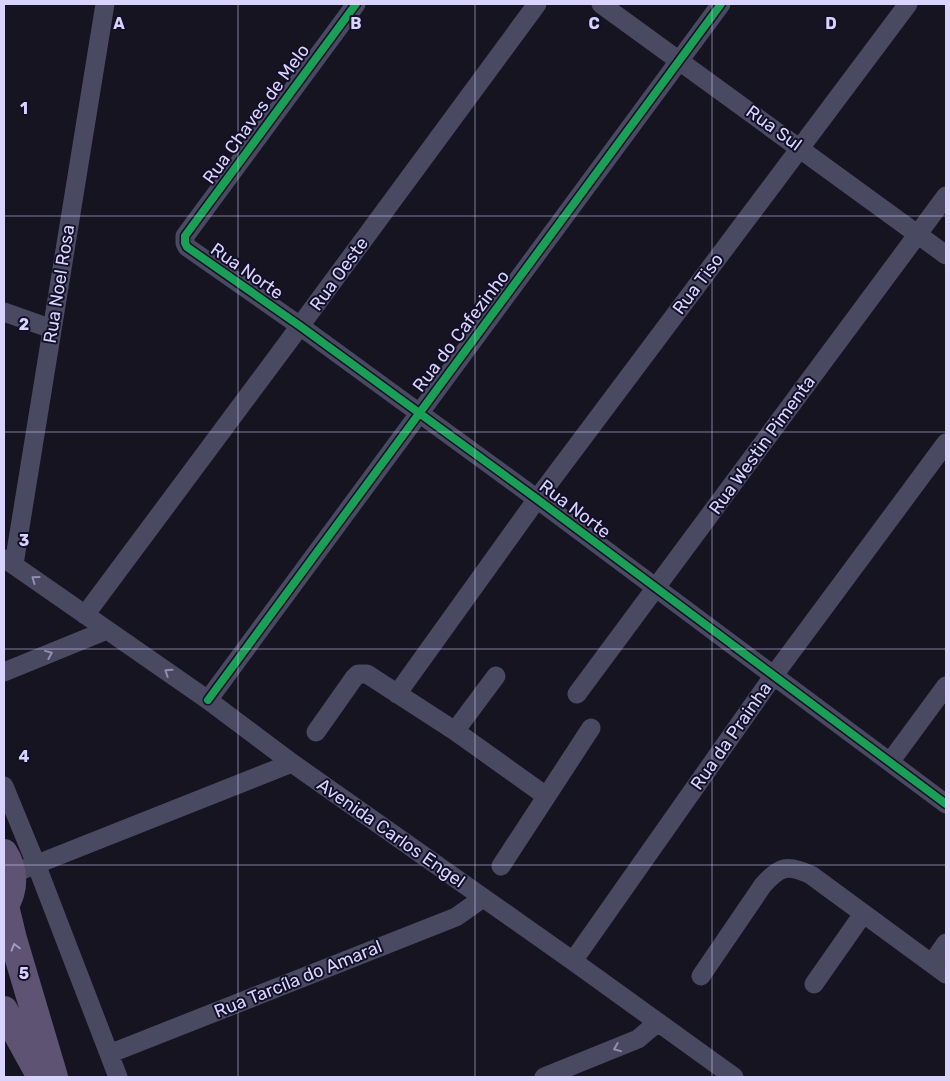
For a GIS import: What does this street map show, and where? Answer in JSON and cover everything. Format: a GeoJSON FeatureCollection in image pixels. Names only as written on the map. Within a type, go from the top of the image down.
{"type":"FeatureCollection","features":[{"type":"Feature","properties":{"kind":"main road"},"geometry":{"type":"LineString","coordinates":[[17,864],[11,893],[4,906],[54,1077]]}},
{"type":"Feature","properties":{"kind":"main road"},"geometry":{"type":"LineString","coordinates":[[4,970],[48,1077]]}},
{"type":"Feature","properties":{"kind":"main road"},"geometry":{"type":"LineString","coordinates":[[4,1010],[41,1077]]}},
{"type":"Feature","properties":{"kind":"street","name":"Rua Noel Rosa"},"geometry":{"type":"LineString","coordinates":[[9,561],[52,329],[105,4]]}},
{"type":"Feature","properties":{"kind":"street","name":"Rua Chaves de Melo"},"geometry":{"type":"LineString","coordinates":[[185,243],[185,236],[356,4]]}},
{"type":"Feature","properties":{"kind":"street","name":"Rua Oeste"},"geometry":{"type":"LineString","coordinates":[[85,615],[537,4]]}},
{"type":"Feature","properties":{"kind":"street","name":"Rua Sul"},"geometry":{"type":"LineString","coordinates":[[601,4],[946,255]]}},
{"type":"Feature","properties":{"kind":"street","name":"Rua do Cafezinho"},"geometry":{"type":"LineString","coordinates":[[208,700],[721,4]]}},
{"type":"Feature","properties":{"kind":"street","name":"Rua Tiso"},"geometry":{"type":"LineString","coordinates":[[397,694],[537,500],[908,4]]}},
{"type":"Feature","properties":{"kind":"street","name":"Rua Westin Pimenta"},"geometry":{"type":"LineString","coordinates":[[577,694],[946,196]]}},
{"type":"Feature","properties":{"kind":"street","name":"Rua Norte"},"geometry":{"type":"LineString","coordinates":[[185,243],[192,251],[300,326],[946,804]]}},
{"type":"Feature","properties":{"kind":"street"},"geometry":{"type":"LineString","coordinates":[[4,312],[52,329]]}},
{"type":"Feature","properties":{"kind":"street","name":"Rua da Prainha"},"geometry":{"type":"LineString","coordinates":[[573,961],[774,675],[946,443]]}},
{"type":"Feature","properties":{"kind":"street","name":"Avenida Carlos Engel"},"geometry":{"type":"LineString","coordinates":[[9,561],[208,700],[292,763],[734,1077]]}},
{"type":"Feature","properties":{"kind":"street"},"geometry":{"type":"LineString","coordinates":[[4,672],[106,630]]}},
{"type":"Feature","properties":{"kind":"street"},"geometry":{"type":"LineString","coordinates":[[316,732],[354,678],[358,674],[367,674],[455,731],[546,796]]}},
{"type":"Feature","properties":{"kind":"street"},"geometry":{"type":"LineString","coordinates":[[455,731],[496,676]]}},
{"type":"Feature","properties":{"kind":"street"},"geometry":{"type":"LineString","coordinates":[[890,762],[946,686]]}},
{"type":"Feature","properties":{"kind":"street"},"geometry":{"type":"LineString","coordinates":[[502,866],[591,728]]}},
{"type":"Feature","properties":{"kind":"street"},"geometry":{"type":"LineString","coordinates":[[17,864],[292,763]]}},
{"type":"Feature","properties":{"kind":"street"},"geometry":{"type":"LineString","coordinates":[[4,786],[17,864],[109,1054],[118,1077]]}},
{"type":"Feature","properties":{"kind":"street"},"geometry":{"type":"LineString","coordinates":[[701,976],[763,885],[773,874],[784,868],[798,869],[811,875],[939,969],[946,943]]}},
{"type":"Feature","properties":{"kind":"street","name":"Rua Tarcíla do Amaral"},"geometry":{"type":"LineString","coordinates":[[109,1054],[456,916],[483,898]]}},
{"type":"Feature","properties":{"kind":"street"},"geometry":{"type":"LineString","coordinates":[[814,984],[863,914]]}},
{"type":"Feature","properties":{"kind":"street"},"geometry":{"type":"LineString","coordinates":[[544,1077],[638,1039],[658,1022]]}},
{"type":"Feature","properties":{"kind":"cycle path"},"geometry":{"type":"LineString","coordinates":[[356,4],[185,236],[187,247],[300,326],[537,499],[946,804]]}},
{"type":"Feature","properties":{"kind":"cycle path"},"geometry":{"type":"LineString","coordinates":[[208,700],[721,4]]}}]}
